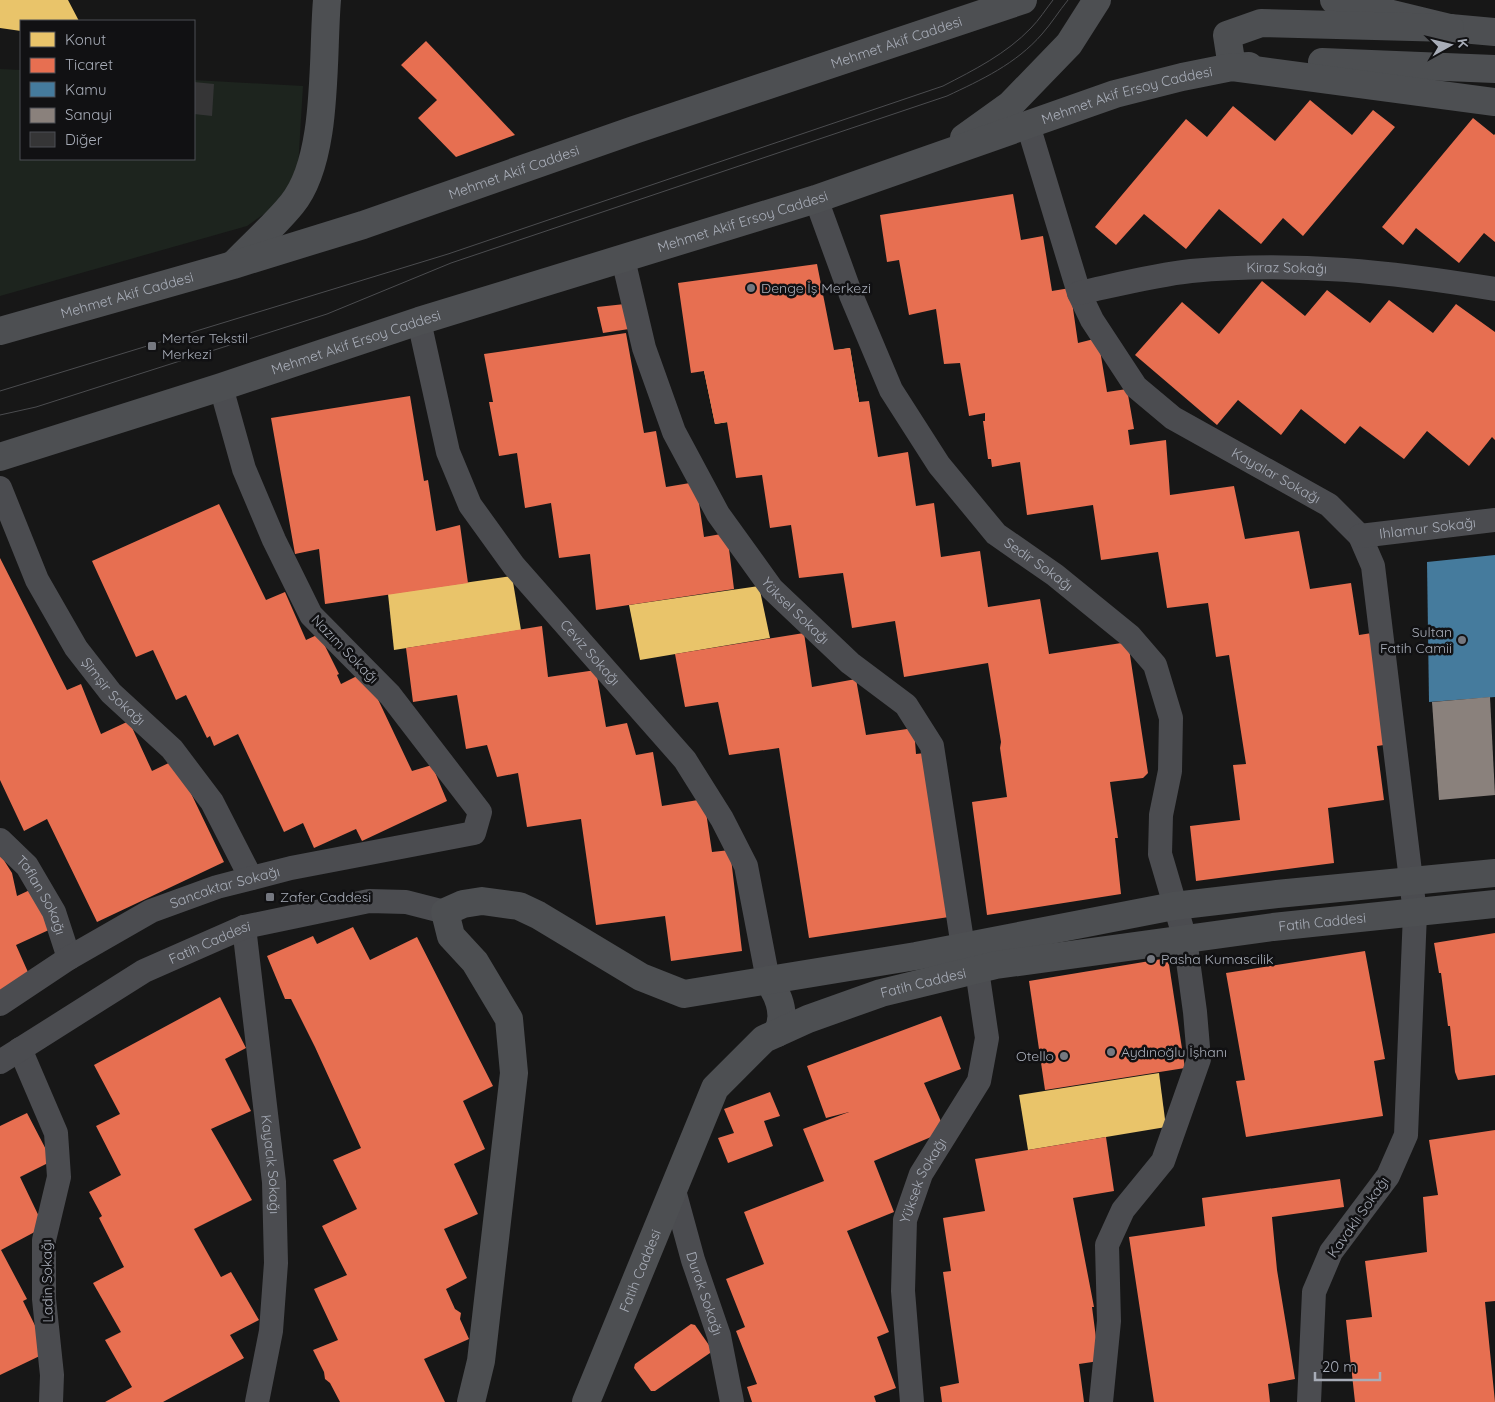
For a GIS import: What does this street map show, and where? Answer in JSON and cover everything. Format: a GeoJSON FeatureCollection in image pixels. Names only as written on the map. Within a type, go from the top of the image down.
{"type":"FeatureCollection","features":[{"type":"Feature","properties":{"kind":"main road"},"geometry":{"type":"LineString","coordinates":[[233,265],[294,202],[313,163],[323,96],[323,47],[327,0]]}},
{"type":"Feature","properties":{"kind":"main road","name":"Mehmet Akif Caddesi"},"geometry":{"type":"LineString","coordinates":[[0,331],[233,265],[363,225],[634,130],[1023,0]]}},
{"type":"Feature","properties":{"kind":"main road"},"geometry":{"type":"LineString","coordinates":[[936,157],[1010,106],[1069,44],[1096,0]]}},
{"type":"Feature","properties":{"kind":"main road"},"geometry":{"type":"LineString","coordinates":[[1334,0],[1450,28]]}},
{"type":"Feature","properties":{"kind":"main road"},"geometry":{"type":"LineString","coordinates":[[1495,32],[1450,28],[1261,24],[1227,35],[1232,67],[1311,62],[1495,69]]}},
{"type":"Feature","properties":{"kind":"main road","name":"Mehmet Akif Ersoy Caddesi"},"geometry":{"type":"LineString","coordinates":[[0,457],[221,387],[418,321],[816,199],[1115,94],[1232,67],[1495,102]]}},
{"type":"Feature","properties":{"kind":"main road","name":"Fatih Caddesi"},"geometry":{"type":"LineString","coordinates":[[446,912],[463,904],[482,900],[518,906],[538,915],[641,977],[684,994],[964,947],[1174,906],[1495,873]]}},
{"type":"Feature","properties":{"kind":"main road","name":"Fatih Caddesi"},"geometry":{"type":"LineString","coordinates":[[586,1402],[715,1088],[764,1039],[808,1018],[880,994],[977,970],[1273,927],[1495,904]]}},
{"type":"Feature","properties":{"kind":"main road"},"geometry":{"type":"LineString","coordinates":[[446,912],[451,936],[475,962],[509,1019],[514,1073],[481,1362],[472,1402]]}},
{"type":"Feature","properties":{"kind":"main road"},"geometry":{"type":"LineString","coordinates":[[768,980],[776,992],[782,1010],[782,1025],[778,1033]]}},
{"type":"Feature","properties":{"kind":"street","name":"Kayalar Sokağı"},"geometry":{"type":"LineString","coordinates":[[1028,125],[1079,293],[1092,320],[1136,387],[1173,418],[1329,505],[1360,536],[1373,566],[1411,881]]}},
{"type":"Feature","properties":{"kind":"street","name":"Sedir Sokağı"},"geometry":{"type":"LineString","coordinates":[[816,199],[851,295],[890,390],[939,465],[996,534],[1055,576],[1130,636],[1155,664],[1171,718],[1170,771],[1161,814],[1160,854],[1185,939],[1195,1012],[1198,1058],[1163,1161],[1123,1210],[1107,1245],[1109,1321],[1101,1402]]}},
{"type":"Feature","properties":{"kind":"street","name":"Yüksel Sokağı"},"geometry":{"type":"LineString","coordinates":[[624,259],[644,348],[674,432],[718,514],[772,589],[850,663],[906,705],[932,746],[964,947]]}},
{"type":"Feature","properties":{"kind":"street","name":"Kiraz Sokağı"},"geometry":{"type":"LineString","coordinates":[[1079,293],[1190,271],[1290,266],[1402,274],[1495,289]]}},
{"type":"Feature","properties":{"kind":"street","name":"Ceviz Sokağı"},"geometry":{"type":"LineString","coordinates":[[418,321],[448,452],[470,505],[514,566],[685,760],[722,819],[746,866],[768,980]]}},
{"type":"Feature","properties":{"kind":"street","name":"Nazım Sokağı"},"geometry":{"type":"LineString","coordinates":[[221,387],[244,469],[274,540],[311,615],[390,695],[480,812],[474,833]]}},
{"type":"Feature","properties":{"kind":"street","name":"Şimşir Sokağı"},"geometry":{"type":"LineString","coordinates":[[0,488],[37,580],[76,648],[111,693],[172,749],[212,802],[251,878]]}},
{"type":"Feature","properties":{"kind":"street","name":"Ihlamur Sokağı"},"geometry":{"type":"LineString","coordinates":[[1360,536],[1495,520]]}},
{"type":"Feature","properties":{"kind":"street","name":"Sancaktar Sokağı"},"geometry":{"type":"LineString","coordinates":[[0,1004],[69,958],[151,911],[218,887],[291,868],[474,833]]}},
{"type":"Feature","properties":{"kind":"street","name":"Taflan Sokağı"},"geometry":{"type":"LineString","coordinates":[[0,840],[27,866],[41,889],[54,912],[69,958]]}},
{"type":"Feature","properties":{"kind":"street","name":"Kavaklı Sokağı"},"geometry":{"type":"LineString","coordinates":[[1309,1402],[1314,1292],[1331,1252],[1388,1176],[1406,1135],[1415,913],[1411,881]]}},
{"type":"Feature","properties":{"kind":"street","name":"Fatih Caddesi"},"geometry":{"type":"LineString","coordinates":[[0,1062],[144,970],[244,927],[369,901],[406,902],[446,912]]}},
{"type":"Feature","properties":{"kind":"street","name":"Kayacık Sokağı"},"geometry":{"type":"LineString","coordinates":[[244,927],[274,1182],[276,1263],[271,1331],[257,1402]]}},
{"type":"Feature","properties":{"kind":"street","name":"Yüksek Sokağı"},"geometry":{"type":"LineString","coordinates":[[912,1402],[903,1291],[905,1220],[922,1174],[979,1081],[988,1038],[977,970]]}},
{"type":"Feature","properties":{"kind":"street","name":"Ladin Sokağı"},"geometry":{"type":"LineString","coordinates":[[20,1049],[56,1133],[59,1177],[44,1240],[44,1300],[52,1375],[51,1402]]}},
{"type":"Feature","properties":{"kind":"street","name":"Durak Sokağı"},"geometry":{"type":"LineString","coordinates":[[673,1187],[693,1260],[719,1336],[732,1402]]}},
{"type":"Feature","properties":{"kind":"shaded area"},"geometry":{"type":"Polygon","coordinates":[[[0,69],[20,70],[20,160],[195,160],[195,80],[303,86],[298,168],[277,205],[247,226],[0,296],[0,69]]]}},
{"type":"Feature","properties":{"kind":"building: Konut"},"geometry":{"type":"Polygon","coordinates":[[[0,0],[68,0],[78,20],[20,20],[20,31],[0,28],[0,0]]]}},
{"type":"Feature","properties":{"kind":"building: Konut"},"geometry":{"type":"Polygon","coordinates":[[[850,348],[859,402],[715,424],[704,371],[850,348]]]}},
{"type":"Feature","properties":{"kind":"building: Konut"},"geometry":{"type":"Polygon","coordinates":[[[512,576],[521,630],[394,650],[388,594],[512,576]]]}},
{"type":"Feature","properties":{"kind":"building: Konut"},"geometry":{"type":"Polygon","coordinates":[[[759,586],[770,638],[640,660],[629,605],[759,586]]]}},
{"type":"Feature","properties":{"kind":"building: Konut"},"geometry":{"type":"Polygon","coordinates":[[[1159,1073],[1166,1127],[1028,1150],[1019,1095],[1159,1073]]]}},
{"type":"Feature","properties":{"kind":"building: Ticaret"},"geometry":{"type":"Polygon","coordinates":[[[426,41],[515,135],[456,157],[418,118],[437,100],[401,65],[426,41]]]}},
{"type":"Feature","properties":{"kind":"building: Ticaret"},"geometry":{"type":"Polygon","coordinates":[[[1310,100],[1352,135],[1373,110],[1395,127],[1303,236],[1283,218],[1261,244],[1219,209],[1186,249],[1144,214],[1116,245],[1095,227],[1186,119],[1207,137],[1233,106],[1275,141],[1310,100]]]}},
{"type":"Feature","properties":{"kind":"building: Ticaret"},"geometry":{"type":"Polygon","coordinates":[[[1473,118],[1495,134],[1495,242],[1484,233],[1459,263],[1416,228],[1403,245],[1382,227],[1473,118]]]}},
{"type":"Feature","properties":{"kind":"building: Ticaret"},"geometry":{"type":"Polygon","coordinates":[[[1013,194],[1021,240],[1043,236],[1052,291],[1070,288],[1078,343],[1098,338],[1107,392],[1127,389],[1134,429],[1128,430],[1130,445],[1166,440],[1170,495],[1234,486],[1245,539],[1299,531],[1310,589],[1351,583],[1359,635],[1372,633],[1391,744],[1377,746],[1384,800],[1328,808],[1334,863],[1196,881],[1190,826],[1240,820],[1233,765],[1246,764],[1229,655],[1216,657],[1208,603],[1167,608],[1158,552],[1101,560],[1093,505],[1027,515],[1020,462],[992,467],[991,459],[988,459],[983,421],[985,421],[985,413],[969,416],[960,363],[944,364],[936,309],[909,315],[899,260],[887,262],[880,215],[1013,194]]]}},
{"type":"Feature","properties":{"kind":"building: Ticaret"},"geometry":{"type":"Polygon","coordinates":[[[817,264],[834,350],[850,348],[859,402],[869,401],[878,457],[908,452],[916,506],[934,503],[941,557],[980,551],[988,607],[1040,599],[1049,654],[1128,642],[1148,773],[1143,778],[1110,782],[1118,838],[1115,838],[1121,894],[987,915],[972,802],[1007,797],[1000,748],[1001,742],[988,663],[904,677],[895,621],[852,628],[843,573],[799,578],[791,525],[770,528],[762,475],[736,478],[727,422],[715,424],[704,371],[691,373],[678,283],[817,264]]]}},
{"type":"Feature","properties":{"kind":"building: Ticaret"},"geometry":{"type":"Polygon","coordinates":[[[1262,281],[1305,316],[1327,290],[1370,323],[1389,300],[1433,333],[1456,304],[1495,332],[1495,440],[1492,437],[1469,466],[1427,431],[1404,459],[1360,426],[1345,444],[1301,409],[1281,435],[1238,400],[1217,425],[1135,355],[1182,302],[1219,334],[1262,281]]]}},
{"type":"Feature","properties":{"kind":"building: Ticaret"},"geometry":{"type":"Polygon","coordinates":[[[625,304],[629,329],[603,333],[597,307],[625,304]]]}},
{"type":"Feature","properties":{"kind":"building: Ticaret"},"geometry":{"type":"Polygon","coordinates":[[[626,333],[644,433],[656,431],[666,487],[696,482],[704,537],[727,533],[734,589],[596,610],[590,554],[559,558],[551,503],[525,508],[517,453],[499,456],[489,402],[493,402],[484,354],[626,333]]]}},
{"type":"Feature","properties":{"kind":"building: Ticaret"},"geometry":{"type":"Polygon","coordinates":[[[410,396],[424,481],[428,480],[436,531],[460,525],[468,583],[325,604],[319,549],[295,554],[271,418],[410,396]]]}},
{"type":"Feature","properties":{"kind":"building: Ticaret"},"geometry":{"type":"Polygon","coordinates":[[[219,504],[266,600],[285,592],[306,640],[319,634],[339,674],[337,675],[341,684],[365,672],[412,771],[432,765],[447,801],[362,841],[356,829],[314,848],[303,823],[284,832],[238,734],[214,746],[210,736],[207,738],[186,695],[176,700],[153,650],[136,657],[92,561],[219,504]]]}},
{"type":"Feature","properties":{"kind":"building: Ticaret"},"geometry":{"type":"Polygon","coordinates":[[[0,558],[67,690],[81,684],[101,734],[129,721],[152,771],[175,760],[224,862],[97,922],[47,819],[24,831],[0,780],[0,558]]]}},
{"type":"Feature","properties":{"kind":"building: Ticaret"},"geometry":{"type":"Polygon","coordinates":[[[542,626],[548,677],[596,670],[606,727],[627,723],[636,755],[653,752],[662,806],[704,799],[712,852],[730,850],[742,951],[671,961],[665,916],[596,925],[581,819],[527,827],[518,773],[497,777],[487,745],[466,749],[457,695],[413,702],[406,648],[542,626]]]}},
{"type":"Feature","properties":{"kind":"building: Ticaret"},"geometry":{"type":"Polygon","coordinates":[[[804,633],[812,687],[856,679],[866,735],[914,728],[916,754],[925,753],[949,917],[809,938],[779,748],[729,755],[718,702],[685,707],[675,654],[804,633]]]}},
{"type":"Feature","properties":{"kind":"building: Ticaret"},"geometry":{"type":"Polygon","coordinates":[[[0,854],[12,873],[17,896],[32,889],[51,929],[16,945],[31,979],[0,994],[0,854]]]}},
{"type":"Feature","properties":{"kind":"building: Ticaret"},"geometry":{"type":"Polygon","coordinates":[[[353,927],[370,960],[417,937],[493,1086],[463,1101],[485,1149],[454,1164],[478,1214],[444,1229],[467,1278],[446,1289],[455,1309],[461,1313],[460,1319],[469,1339],[424,1359],[445,1402],[340,1402],[330,1383],[325,1379],[324,1372],[313,1350],[338,1340],[314,1289],[347,1275],[322,1226],[357,1209],[333,1160],[361,1148],[315,1047],[291,999],[285,999],[267,956],[313,936],[317,944],[353,927]]]}},
{"type":"Feature","properties":{"kind":"building: Ticaret"},"geometry":{"type":"Polygon","coordinates":[[[1495,933],[1495,1075],[1458,1080],[1455,1072],[1441,973],[1439,973],[1434,943],[1495,933]]]}},
{"type":"Feature","properties":{"kind":"building: Ticaret"},"geometry":{"type":"Polygon","coordinates":[[[1365,951],[1385,1059],[1374,1061],[1383,1116],[1246,1137],[1236,1081],[1245,1080],[1226,973],[1365,951]]]}},
{"type":"Feature","properties":{"kind":"building: Ticaret"},"geometry":{"type":"Polygon","coordinates":[[[1168,958],[1185,1068],[1045,1090],[1029,981],[1168,958]]]}},
{"type":"Feature","properties":{"kind":"building: Ticaret"},"geometry":{"type":"Polygon","coordinates":[[[220,997],[246,1048],[225,1059],[251,1111],[211,1129],[252,1200],[194,1229],[221,1277],[231,1272],[259,1320],[230,1335],[244,1358],[163,1402],[105,1402],[132,1387],[105,1340],[121,1332],[93,1283],[124,1267],[99,1218],[102,1216],[89,1192],[121,1175],[96,1126],[120,1114],[94,1065],[220,997]]]}},
{"type":"Feature","properties":{"kind":"building: Ticaret"},"geometry":{"type":"Polygon","coordinates":[[[941,1016],[961,1069],[924,1083],[943,1126],[931,1137],[874,1161],[894,1212],[847,1231],[889,1332],[877,1337],[896,1388],[874,1396],[876,1402],[752,1402],[747,1387],[757,1384],[736,1331],[745,1327],[726,1279],[764,1264],[744,1212],[824,1181],[803,1129],[849,1112],[826,1118],[807,1066],[941,1016]]]}},
{"type":"Feature","properties":{"kind":"building: Ticaret"},"geometry":{"type":"Polygon","coordinates":[[[770,1092],[780,1116],[764,1121],[773,1146],[728,1163],[718,1138],[734,1133],[724,1109],[770,1092]]]}},
{"type":"Feature","properties":{"kind":"building: Ticaret"},"geometry":{"type":"Polygon","coordinates":[[[27,1113],[52,1161],[20,1177],[44,1227],[1,1250],[27,1299],[23,1301],[48,1352],[0,1375],[0,1126],[27,1113]]]}},
{"type":"Feature","properties":{"kind":"building: Ticaret"},"geometry":{"type":"Polygon","coordinates":[[[1495,1130],[1495,1301],[1485,1302],[1495,1402],[1355,1402],[1346,1320],[1372,1317],[1365,1261],[1427,1252],[1423,1197],[1438,1195],[1429,1140],[1495,1130]]]}},
{"type":"Feature","properties":{"kind":"building: Ticaret"},"geometry":{"type":"Polygon","coordinates":[[[1106,1137],[1114,1191],[1073,1198],[1094,1307],[1092,1307],[1099,1361],[1079,1364],[1084,1402],[942,1402],[940,1387],[959,1383],[943,1272],[951,1271],[943,1218],[985,1211],[975,1159],[1106,1137]]]}},
{"type":"Feature","properties":{"kind":"building: Ticaret"},"geometry":{"type":"Polygon","coordinates":[[[1340,1179],[1344,1207],[1272,1217],[1277,1270],[1295,1379],[1268,1384],[1270,1402],[1154,1402],[1129,1237],[1205,1226],[1202,1198],[1340,1179]]]}},
{"type":"Feature","properties":{"kind":"building: Ticaret"},"geometry":{"type":"Polygon","coordinates":[[[691,1324],[695,1325],[711,1348],[710,1353],[655,1391],[651,1391],[634,1368],[635,1364],[691,1324]]]}},
{"type":"Feature","properties":{"kind":"building: Kamu","name":"Sultan Fatih Camii"},"geometry":{"type":"Polygon","coordinates":[[[1495,555],[1495,697],[1429,702],[1427,562],[1495,555]]]}},
{"type":"Feature","properties":{"kind":"building: Sanayi"},"geometry":{"type":"Polygon","coordinates":[[[1490,697],[1495,795],[1439,800],[1432,702],[1490,697]]]}},
{"type":"Feature","properties":{"kind":"building: Diğer"},"geometry":{"type":"Polygon","coordinates":[[[195,82],[214,84],[212,116],[195,114],[195,82]]]}},
{"type":"Feature","properties":{"kind":"tram line"},"geometry":{"type":"LineString","coordinates":[[0,391],[448,254],[943,86],[1011,46],[1034,25],[1053,0]]}},
{"type":"Feature","properties":{"kind":"tram line"},"geometry":{"type":"LineString","coordinates":[[0,415],[36,407],[327,314],[451,263],[947,96],[998,70],[1021,54],[1049,26],[1068,0]]}},
{"type":"Feature","properties":{"kind":"place","name":"Denge İş Merkezi"},"geometry":{"type":"Point","coordinates":[751,288]}},
{"type":"Feature","properties":{"kind":"place","name":"Merter Tekstil Merkezi"},"geometry":{"type":"Point","coordinates":[152,346]}},
{"type":"Feature","properties":{"kind":"place","name":"Sultan Fatih Camii"},"geometry":{"type":"Point","coordinates":[1462,640]}},
{"type":"Feature","properties":{"kind":"place","name":"Zafer Caddesi"},"geometry":{"type":"Point","coordinates":[270,897]}},
{"type":"Feature","properties":{"kind":"place","name":"Pasha Kumascilik"},"geometry":{"type":"Point","coordinates":[1151,959]}},
{"type":"Feature","properties":{"kind":"place","name":"Aydınoğlu İşhanı"},"geometry":{"type":"Point","coordinates":[1111,1052]}},
{"type":"Feature","properties":{"kind":"place","name":"Otello"},"geometry":{"type":"Point","coordinates":[1064,1056]}}]}
